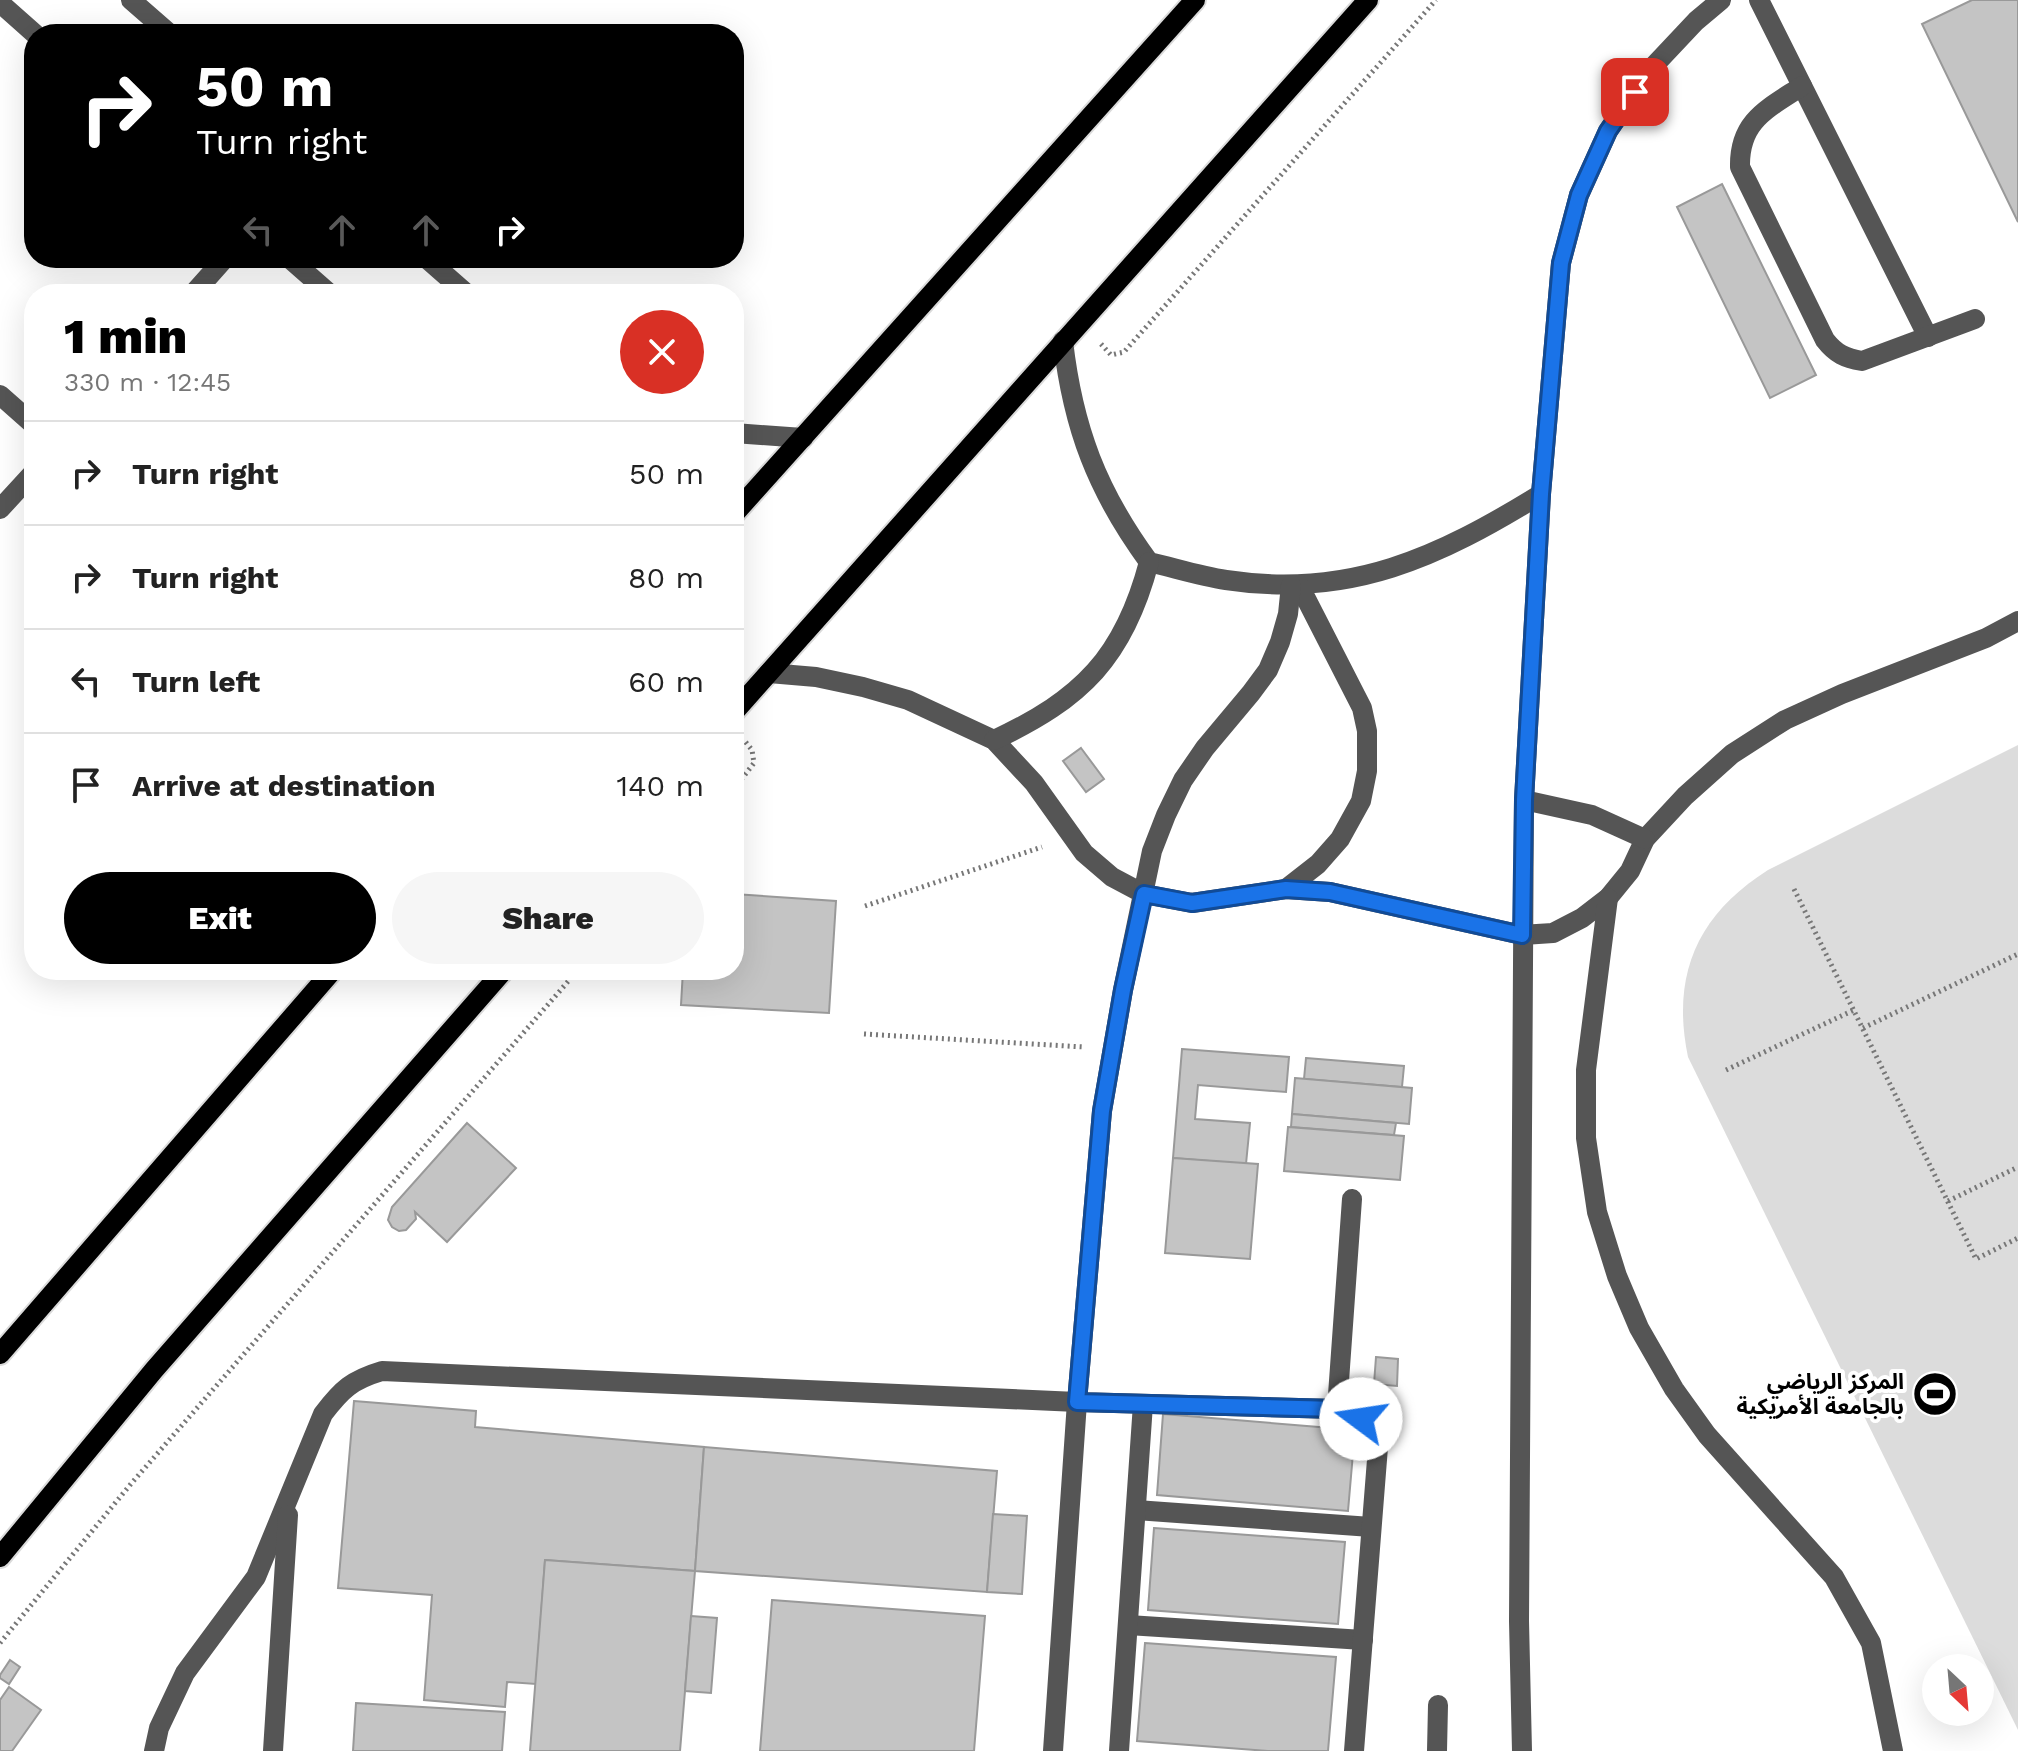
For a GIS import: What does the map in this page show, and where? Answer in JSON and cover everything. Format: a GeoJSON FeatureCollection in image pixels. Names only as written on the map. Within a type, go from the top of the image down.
{"type":"FeatureCollection","features":[{"type":"Feature","properties":{"kind":"main road"},"geometry":{"type":"LineString","coordinates":[[744,503],[1195,0]]}},
{"type":"Feature","properties":{"kind":"main road"},"geometry":{"type":"LineString","coordinates":[[744,701],[1368,0]]}},
{"type":"Feature","properties":{"kind":"main road"},"geometry":{"type":"LineString","coordinates":[[0,1354],[324,980]]}},
{"type":"Feature","properties":{"kind":"main road"},"geometry":{"type":"LineString","coordinates":[[0,1557],[154,1370],[495,980]]}},
{"type":"Feature","properties":{"kind":"street"},"geometry":{"type":"LineString","coordinates":[[131,0],[145,24]]}},
{"type":"Feature","properties":{"kind":"street"},"geometry":{"type":"LineString","coordinates":[[1522,1751],[1519,1621],[1524,800],[1541,494],[1561,263],[1579,195],[1608,131],[1648,72],[1696,21],[1721,0]]}},
{"type":"Feature","properties":{"kind":"street"},"geometry":{"type":"LineString","coordinates":[[1759,0],[1928,337]]}},
{"type":"Feature","properties":{"kind":"street"},"geometry":{"type":"LineString","coordinates":[[0,3],[24,24]]}},
{"type":"Feature","properties":{"kind":"street"},"geometry":{"type":"LineString","coordinates":[[1802,86],[1761,114],[1745,134],[1739,150],[1740,167],[1745,183],[1825,340],[1834,352],[1847,359],[1862,361],[1975,319]]}},
{"type":"Feature","properties":{"kind":"street"},"geometry":{"type":"LineString","coordinates":[[202,284],[216,268]]}},
{"type":"Feature","properties":{"kind":"street"},"geometry":{"type":"LineString","coordinates":[[300,268],[319,284]]}},
{"type":"Feature","properties":{"kind":"street"},"geometry":{"type":"LineString","coordinates":[[437,268],[456,284]]}},
{"type":"Feature","properties":{"kind":"street"},"geometry":{"type":"LineString","coordinates":[[1063,341],[1076,420],[1089,458],[1125,529],[1149,562],[1224,579],[1295,585],[1349,580],[1441,551],[1541,494]]}},
{"type":"Feature","properties":{"kind":"street"},"geometry":{"type":"LineString","coordinates":[[0,395],[24,416]]}},
{"type":"Feature","properties":{"kind":"street"},"geometry":{"type":"LineString","coordinates":[[744,434],[803,438]]}},
{"type":"Feature","properties":{"kind":"street"},"geometry":{"type":"LineString","coordinates":[[0,509],[24,483]]}},
{"type":"Feature","properties":{"kind":"street"},"geometry":{"type":"LineString","coordinates":[[994,740],[1058,706],[1085,683],[1108,657],[1126,627],[1149,562]]}},
{"type":"Feature","properties":{"kind":"street"},"geometry":{"type":"LineString","coordinates":[[1286,889],[1318,864],[1340,839],[1361,801],[1367,771],[1367,731],[1362,708],[1295,585]]}},
{"type":"Feature","properties":{"kind":"street"},"geometry":{"type":"LineString","coordinates":[[1053,1751],[1077,1402],[1102,1111],[1152,851],[1183,780],[1268,670],[1280,642],[1295,585]]}},
{"type":"Feature","properties":{"kind":"street"},"geometry":{"type":"LineString","coordinates":[[769,673],[816,677],[893,696],[952,718],[994,740],[1034,783],[1084,853],[1112,877],[1144,894],[1192,903],[1286,889],[1361,897],[1522,935],[1553,933],[1582,918],[1608,898],[1630,871],[1645,839],[1685,796],[1732,754],[1785,720],[1842,694],[1986,638],[2018,621]]}},
{"type":"Feature","properties":{"kind":"street"},"geometry":{"type":"LineString","coordinates":[[1524,800],[1592,815],[1645,839]]}},
{"type":"Feature","properties":{"kind":"street"},"geometry":{"type":"LineString","coordinates":[[1608,898],[1586,1070],[1586,1138],[1597,1212],[1617,1276],[1639,1328],[1674,1389],[1707,1435],[1834,1577],[1871,1643],[1893,1751]]}},
{"type":"Feature","properties":{"kind":"street"},"geometry":{"type":"LineString","coordinates":[[1337,1409],[1352,1199]]}},
{"type":"Feature","properties":{"kind":"street"},"geometry":{"type":"LineString","coordinates":[[154,1751],[159,1728],[185,1673],[256,1577],[323,1414],[340,1391],[360,1378],[382,1371],[1077,1402],[1337,1409],[1351,1412],[1372,1431],[1378,1447],[1354,1751]]}},
{"type":"Feature","properties":{"kind":"street"},"geometry":{"type":"LineString","coordinates":[[1119,1751],[1143,1404]]}},
{"type":"Feature","properties":{"kind":"street"},"geometry":{"type":"LineString","coordinates":[[273,1751],[290,1496]]}},
{"type":"Feature","properties":{"kind":"street"},"geometry":{"type":"LineString","coordinates":[[1136,1510],[1371,1527]]}},
{"type":"Feature","properties":{"kind":"street"},"geometry":{"type":"LineString","coordinates":[[1128,1625],[1363,1640]]}},
{"type":"Feature","properties":{"kind":"street"},"geometry":{"type":"LineString","coordinates":[[1437,1751],[1438,1705]]}},
{"type":"Feature","properties":{"kind":"path"},"geometry":{"type":"LineString","coordinates":[[1081,321],[1111,355],[1124,352],[1436,0]]}},
{"type":"Feature","properties":{"kind":"path"},"geometry":{"type":"LineString","coordinates":[[744,742],[752,750],[754,763],[744,776]]}},
{"type":"Feature","properties":{"kind":"path"},"geometry":{"type":"LineString","coordinates":[[865,906],[1073,837]]}},
{"type":"Feature","properties":{"kind":"path"},"geometry":{"type":"LineString","coordinates":[[1794,889],[1976,1259],[2018,1238]]}},
{"type":"Feature","properties":{"kind":"path"},"geometry":{"type":"LineString","coordinates":[[1863,1028],[2018,954]]}},
{"type":"Feature","properties":{"kind":"path"},"geometry":{"type":"LineString","coordinates":[[0,1643],[130,1485],[569,980]]}},
{"type":"Feature","properties":{"kind":"path"},"geometry":{"type":"LineString","coordinates":[[1726,1070],[1854,1010]]}},
{"type":"Feature","properties":{"kind":"path"},"geometry":{"type":"LineString","coordinates":[[864,1034],[1113,1048]]}},
{"type":"Feature","properties":{"kind":"path"},"geometry":{"type":"LineString","coordinates":[[1948,1201],[2018,1167]]}},
{"type":"Feature","properties":{"kind":"shaded area","name":"المركز الرياضي بالجامعة الأمريكية"},"geometry":{"type":"Polygon","coordinates":[[[2018,745],[2018,1730],[1994,1681],[1994,1654],[1981,1654],[1688,1057],[1683,1000],[1695,950],[1707,927],[1723,907],[1768,870],[2018,745]]]}},
{"type":"Feature","properties":{"kind":"building"},"geometry":{"type":"Polygon","coordinates":[[[1972,0],[2018,0],[2018,222],[1922,24],[1972,0]]]}},
{"type":"Feature","properties":{"kind":"building"},"geometry":{"type":"Polygon","coordinates":[[[1722,184],[1816,375],[1770,398],[1677,207],[1722,184]]]}},
{"type":"Feature","properties":{"kind":"building"},"geometry":{"type":"Polygon","coordinates":[[[1081,748],[1104,779],[1086,792],[1063,761],[1081,748]]]}},
{"type":"Feature","properties":{"kind":"building"},"geometry":{"type":"Polygon","coordinates":[[[744,895],[836,901],[829,1013],[681,1005],[682,980],[744,980],[744,895]]]}},
{"type":"Feature","properties":{"kind":"building"},"geometry":{"type":"Polygon","coordinates":[[[1182,1049],[1289,1057],[1286,1092],[1198,1085],[1195,1119],[1250,1123],[1246,1164],[1173,1158],[1182,1049]]]}},
{"type":"Feature","properties":{"kind":"building"},"geometry":{"type":"Polygon","coordinates":[[[1306,1058],[1404,1066],[1402,1087],[1304,1079],[1306,1058]]]}},
{"type":"Feature","properties":{"kind":"building"},"geometry":{"type":"Polygon","coordinates":[[[1295,1078],[1412,1088],[1409,1124],[1292,1114],[1295,1078]]]}},
{"type":"Feature","properties":{"kind":"building"},"geometry":{"type":"Polygon","coordinates":[[[1292,1114],[1396,1123],[1394,1135],[1291,1127],[1292,1114]]]}},
{"type":"Feature","properties":{"kind":"building"},"geometry":{"type":"Polygon","coordinates":[[[467,1123],[516,1168],[447,1242],[415,1212],[416,1219],[406,1230],[399,1231],[392,1227],[388,1220],[392,1207],[467,1123]]]}},
{"type":"Feature","properties":{"kind":"building"},"geometry":{"type":"Polygon","coordinates":[[[1288,1127],[1404,1136],[1400,1180],[1284,1171],[1288,1127]]]}},
{"type":"Feature","properties":{"kind":"building"},"geometry":{"type":"Polygon","coordinates":[[[1173,1158],[1258,1164],[1250,1259],[1165,1253],[1173,1158]]]}},
{"type":"Feature","properties":{"kind":"building"},"geometry":{"type":"Polygon","coordinates":[[[1376,1357],[1398,1359],[1397,1386],[1374,1384],[1376,1357]]]}},
{"type":"Feature","properties":{"kind":"building"},"geometry":{"type":"Polygon","coordinates":[[[354,1401],[476,1411],[475,1427],[704,1447],[695,1571],[545,1560],[536,1684],[507,1682],[505,1707],[424,1700],[432,1595],[338,1588],[354,1401]]]}},
{"type":"Feature","properties":{"kind":"building"},"geometry":{"type":"Polygon","coordinates":[[[1163,1414],[1355,1430],[1348,1511],[1157,1495],[1163,1414]]]}},
{"type":"Feature","properties":{"kind":"building"},"geometry":{"type":"Polygon","coordinates":[[[704,1447],[997,1471],[987,1592],[695,1571],[704,1447]]]}},
{"type":"Feature","properties":{"kind":"building"},"geometry":{"type":"Polygon","coordinates":[[[993,1514],[1027,1516],[1022,1594],[987,1592],[993,1514]]]}},
{"type":"Feature","properties":{"kind":"building"},"geometry":{"type":"Polygon","coordinates":[[[1154,1528],[1345,1542],[1338,1624],[1148,1610],[1154,1528]]]}},
{"type":"Feature","properties":{"kind":"building"},"geometry":{"type":"Polygon","coordinates":[[[545,1560],[695,1571],[680,1751],[530,1751],[545,1560]]]}},
{"type":"Feature","properties":{"kind":"building"},"geometry":{"type":"Polygon","coordinates":[[[772,1600],[985,1616],[974,1751],[760,1751],[772,1600]]]}},
{"type":"Feature","properties":{"kind":"building"},"geometry":{"type":"Polygon","coordinates":[[[691,1616],[717,1618],[711,1693],[685,1691],[691,1616]]]}},
{"type":"Feature","properties":{"kind":"building"},"geometry":{"type":"Polygon","coordinates":[[[1145,1643],[1336,1657],[1328,1751],[1268,1751],[1137,1741],[1145,1643]]]}},
{"type":"Feature","properties":{"kind":"building"},"geometry":{"type":"Polygon","coordinates":[[[10,1660],[20,1667],[9,1684],[0,1675],[10,1660]]]}},
{"type":"Feature","properties":{"kind":"building"},"geometry":{"type":"Polygon","coordinates":[[[9,1687],[41,1710],[12,1751],[0,1751],[0,1700],[9,1687]]]}},
{"type":"Feature","properties":{"kind":"building"},"geometry":{"type":"Polygon","coordinates":[[[356,1703],[505,1712],[502,1751],[353,1751],[356,1703]]]}},
{"type":"Feature","properties":{"kind":"place","name":"المركز الرياضي بالجامعة الأمريكية"},"geometry":{"type":"Point","coordinates":[1935,1394]}},
{"type":"Feature","properties":{"kind":"route"},"geometry":{"type":"LineString","coordinates":[[1361,1419],[1351,1412],[1337,1409],[1077,1402],[1102,1111],[1123,990],[1144,894],[1192,903],[1286,889],[1330,892],[1522,935],[1524,800],[1541,494],[1561,263],[1579,195],[1608,131],[1635,92]]}}]}
